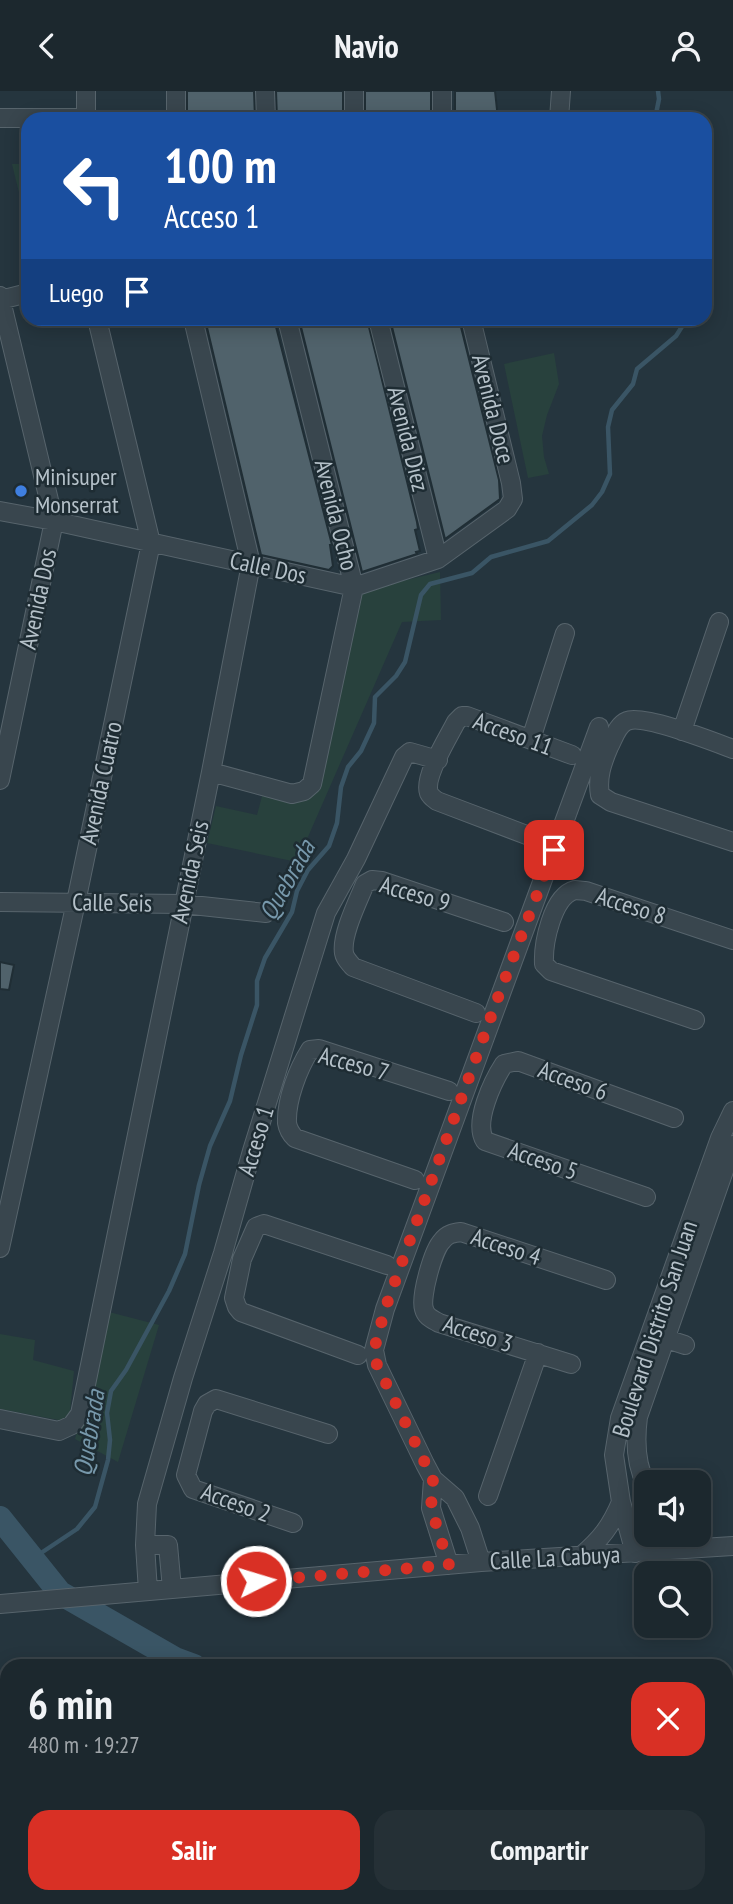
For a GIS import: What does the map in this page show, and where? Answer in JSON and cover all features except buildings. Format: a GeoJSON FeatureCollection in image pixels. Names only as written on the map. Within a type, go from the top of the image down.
{"type":"FeatureCollection","features":[{"type":"Feature","properties":{"kind":"street"},"geometry":{"type":"LineString","coordinates":[[86,91],[86,112]]}},
{"type":"Feature","properties":{"kind":"street"},"geometry":{"type":"LineString","coordinates":[[176,91],[176,112]]}},
{"type":"Feature","properties":{"kind":"street"},"geometry":{"type":"LineString","coordinates":[[265,91],[266,112]]}},
{"type":"Feature","properties":{"kind":"street"},"geometry":{"type":"LineString","coordinates":[[354,91],[354,112]]}},
{"type":"Feature","properties":{"kind":"street"},"geometry":{"type":"LineString","coordinates":[[442,91],[442,112]]}},
{"type":"Feature","properties":{"kind":"street"},"geometry":{"type":"LineString","coordinates":[[560,112],[561,91]]}},
{"type":"Feature","properties":{"kind":"street"},"geometry":{"type":"LineString","coordinates":[[0,118],[21,118]]}},
{"type":"Feature","properties":{"kind":"street"},"geometry":{"type":"LineString","coordinates":[[0,298],[21,294]]}},
{"type":"Feature","properties":{"kind":"street","name":"Avenida Dos"},"geometry":{"type":"LineString","coordinates":[[0,298],[54,521],[0,780]]}},
{"type":"Feature","properties":{"kind":"street","name":"Avenida Cuatro"},"geometry":{"type":"LineString","coordinates":[[0,1248],[151,543],[99,326]]}},
{"type":"Feature","properties":{"kind":"street","name":"Avenida Seis"},"geometry":{"type":"LineString","coordinates":[[0,1419],[59,1431],[72,1425],[80,1414],[251,564],[195,326]]}},
{"type":"Feature","properties":{"kind":"street","name":"Avenida Ocho"},"geometry":{"type":"LineString","coordinates":[[211,772],[292,794],[304,791],[312,784],[354,587],[289,326]]}},
{"type":"Feature","properties":{"kind":"street","name":"Avenida Diez"},"geometry":{"type":"LineString","coordinates":[[380,326],[438,559]]}},
{"type":"Feature","properties":{"kind":"street","name":"Avenida Doce"},"geometry":{"type":"LineString","coordinates":[[438,559],[507,509],[513,499],[473,326]]}},
{"type":"Feature","properties":{"kind":"street","name":"Calle Dos"},"geometry":{"type":"LineString","coordinates":[[0,511],[354,587]]}},
{"type":"Feature","properties":{"kind":"street"},"geometry":{"type":"LineString","coordinates":[[354,587],[438,559]]}},
{"type":"Feature","properties":{"kind":"street"},"geometry":{"type":"LineString","coordinates":[[682,731],[719,622]]}},
{"type":"Feature","properties":{"kind":"street"},"geometry":{"type":"LineString","coordinates":[[531,740],[565,633]]}},
{"type":"Feature","properties":{"kind":"street","name":"Acceso 11"},"geometry":{"type":"LineString","coordinates":[[438,760],[456,722],[462,716],[572,755]]}},
{"type":"Feature","properties":{"kind":"street"},"geometry":{"type":"LineString","coordinates":[[481,1562],[470,1528],[455,1499],[433,1479],[377,1365],[374,1350],[394,1265],[457,1090],[563,829],[599,750],[626,721],[636,719],[682,731],[733,749]]}},
{"type":"Feature","properties":{"kind":"street"},"geometry":{"type":"LineString","coordinates":[[599,727],[600,795],[611,802],[733,842]]}},
{"type":"Feature","properties":{"kind":"street","name":"Acceso 1"},"geometry":{"type":"LineString","coordinates":[[148,1591],[145,1545],[147,1504],[326,913],[356,859],[404,757],[410,752],[438,760]]}},
{"type":"Feature","properties":{"kind":"street"},"geometry":{"type":"LineString","coordinates":[[438,760],[429,777],[428,791],[437,801],[537,839]]}},
{"type":"Feature","properties":{"kind":"street","name":"Acceso 9"},"geometry":{"type":"LineString","coordinates":[[349,920],[365,884],[372,880],[504,922]]}},
{"type":"Feature","properties":{"kind":"street","name":"Acceso 8"},"geometry":{"type":"LineString","coordinates":[[549,929],[560,901],[576,890],[733,940]]}},
{"type":"Feature","properties":{"kind":"street","name":"Calle Seis"},"geometry":{"type":"LineString","coordinates":[[0,902],[183,904],[266,913]]}},
{"type":"Feature","properties":{"kind":"street"},"geometry":{"type":"LineString","coordinates":[[326,913],[349,920],[343,951],[346,960],[353,967],[476,1013]]}},
{"type":"Feature","properties":{"kind":"street"},"geometry":{"type":"LineString","coordinates":[[527,921],[549,929],[544,964],[551,971],[695,1020]]}},
{"type":"Feature","properties":{"kind":"street","name":"Acceso 7"},"geometry":{"type":"LineString","coordinates":[[415,1180],[295,1139],[287,1123],[292,1091],[304,1060],[310,1050],[320,1049],[457,1090]]}},
{"type":"Feature","properties":{"kind":"street","name":"Acceso 6"},"geometry":{"type":"LineString","coordinates":[[488,1097],[505,1064],[518,1061],[674,1118]]}},
{"type":"Feature","properties":{"kind":"street"},"geometry":{"type":"LineString","coordinates":[[273,1085],[292,1091]]}},
{"type":"Feature","properties":{"kind":"street"},"geometry":{"type":"LineString","coordinates":[[457,1090],[488,1097]]}},
{"type":"Feature","properties":{"kind":"street","name":"Acceso 5"},"geometry":{"type":"LineString","coordinates":[[488,1097],[480,1122],[480,1133],[485,1141],[646,1197]]}},
{"type":"Feature","properties":{"kind":"street","name":"Boulevard Distrito San Juan"},"geometry":{"type":"LineString","coordinates":[[641,1470],[638,1461],[638,1417],[657,1336],[720,1138],[733,1111]]}},
{"type":"Feature","properties":{"kind":"street","name":"Boulevard Distrito San Juan"},"geometry":{"type":"LineString","coordinates":[[635,1553],[621,1502],[614,1455],[620,1418],[657,1336],[733,1145]]}},
{"type":"Feature","properties":{"kind":"street"},"geometry":{"type":"LineString","coordinates":[[358,1356],[241,1312],[237,1307],[234,1298],[242,1259],[256,1227],[264,1224],[429,1274]]}},
{"type":"Feature","properties":{"kind":"street","name":"Acceso 4"},"geometry":{"type":"LineString","coordinates":[[429,1274],[440,1242],[450,1233],[461,1232],[606,1280]]}},
{"type":"Feature","properties":{"kind":"street"},"geometry":{"type":"LineString","coordinates":[[223,1253],[242,1259]]}},
{"type":"Feature","properties":{"kind":"street","name":"Acceso 3"},"geometry":{"type":"LineString","coordinates":[[429,1274],[422,1295],[423,1307],[428,1317],[439,1323],[571,1364]]}},
{"type":"Feature","properties":{"kind":"street"},"geometry":{"type":"LineString","coordinates":[[657,1336],[685,1345]]}},
{"type":"Feature","properties":{"kind":"street"},"geometry":{"type":"LineString","coordinates":[[488,1496],[538,1353]]}},
{"type":"Feature","properties":{"kind":"street"},"geometry":{"type":"LineString","coordinates":[[169,1426],[196,1436],[203,1411],[207,1404],[216,1399],[328,1434]]}},
{"type":"Feature","properties":{"kind":"street","name":"Acceso 2"},"geometry":{"type":"LineString","coordinates":[[196,1436],[186,1475],[193,1489],[293,1523]]}},
{"type":"Feature","properties":{"kind":"street"},"geometry":{"type":"LineString","coordinates":[[433,1479],[431,1508],[449,1565]]}},
{"type":"Feature","properties":{"kind":"street"},"geometry":{"type":"LineString","coordinates":[[581,1556],[600,1540],[621,1502]]}},
{"type":"Feature","properties":{"kind":"street"},"geometry":{"type":"LineString","coordinates":[[711,1539],[730,1546]]}},
{"type":"Feature","properties":{"kind":"street"},"geometry":{"type":"LineString","coordinates":[[145,1545],[168,1545],[172,1589]]}},
{"type":"Feature","properties":{"kind":"street","name":"Calle La Cabuya"},"geometry":{"type":"LineString","coordinates":[[711,1545],[730,1546]]}},
{"type":"Feature","properties":{"kind":"street","name":"Calle La Cabuya"},"geometry":{"type":"LineString","coordinates":[[0,1604],[481,1562],[635,1553],[656,1547]]}},
{"type":"Feature","properties":{"kind":"green space"},"geometry":{"type":"Polygon","coordinates":[[[12,164],[21,164],[21,201],[12,164]]]}},
{"type":"Feature","properties":{"kind":"green space"},"geometry":{"type":"Polygon","coordinates":[[[554,353],[559,384],[542,436],[549,474],[528,478],[504,364],[554,353]]]}},
{"type":"Feature","properties":{"kind":"green space"},"geometry":{"type":"Polygon","coordinates":[[[440,572],[441,620],[402,622],[297,862],[207,843],[216,806],[257,815],[262,796],[295,802],[308,800],[312,796],[360,591],[440,572]]]}},
{"type":"Feature","properties":{"kind":"green space"},"geometry":{"type":"Polygon","coordinates":[[[109,1312],[159,1325],[118,1462],[75,1439],[109,1312]]]}},
{"type":"Feature","properties":{"kind":"green space"},"geometry":{"type":"Polygon","coordinates":[[[0,1334],[35,1340],[33,1360],[74,1371],[69,1422],[0,1409],[0,1334]]]}},
{"type":"Feature","properties":{"kind":"waterway","name":"Quebrada"},"geometry":{"type":"LineString","coordinates":[[656,112],[658,91]]}},
{"type":"Feature","properties":{"kind":"waterway","name":"Quebrada"},"geometry":{"type":"LineString","coordinates":[[32,1559],[77,1529],[95,1507],[108,1460],[110,1440],[107,1413],[111,1391],[126,1370],[169,1291],[185,1254],[210,1146],[230,1101],[257,1005],[257,981],[265,958],[292,912],[297,891],[308,870],[329,846],[337,823],[341,787],[348,767],[361,751],[374,723],[375,697],[396,676],[405,662],[421,595],[430,584],[472,573],[491,557],[548,541],[592,505],[602,492],[610,474],[608,427],[612,410],[633,384],[637,369],[676,336],[682,326]]}},
{"type":"Feature","properties":{"kind":"waterway"},"geometry":{"type":"LineString","coordinates":[[0,1518],[60,1593],[175,1659]]}},
{"type":"Feature","properties":{"kind":"place","name":"Minisuper Monserrat"},"geometry":{"type":"Point","coordinates":[21,491]}},
{"type":"Feature","properties":{"kind":"route"},"geometry":{"type":"LineString","coordinates":[[256,1581],[449,1565],[431,1508],[433,1479],[377,1365],[374,1350],[385,1309],[418,1215],[554,850]]}}]}
